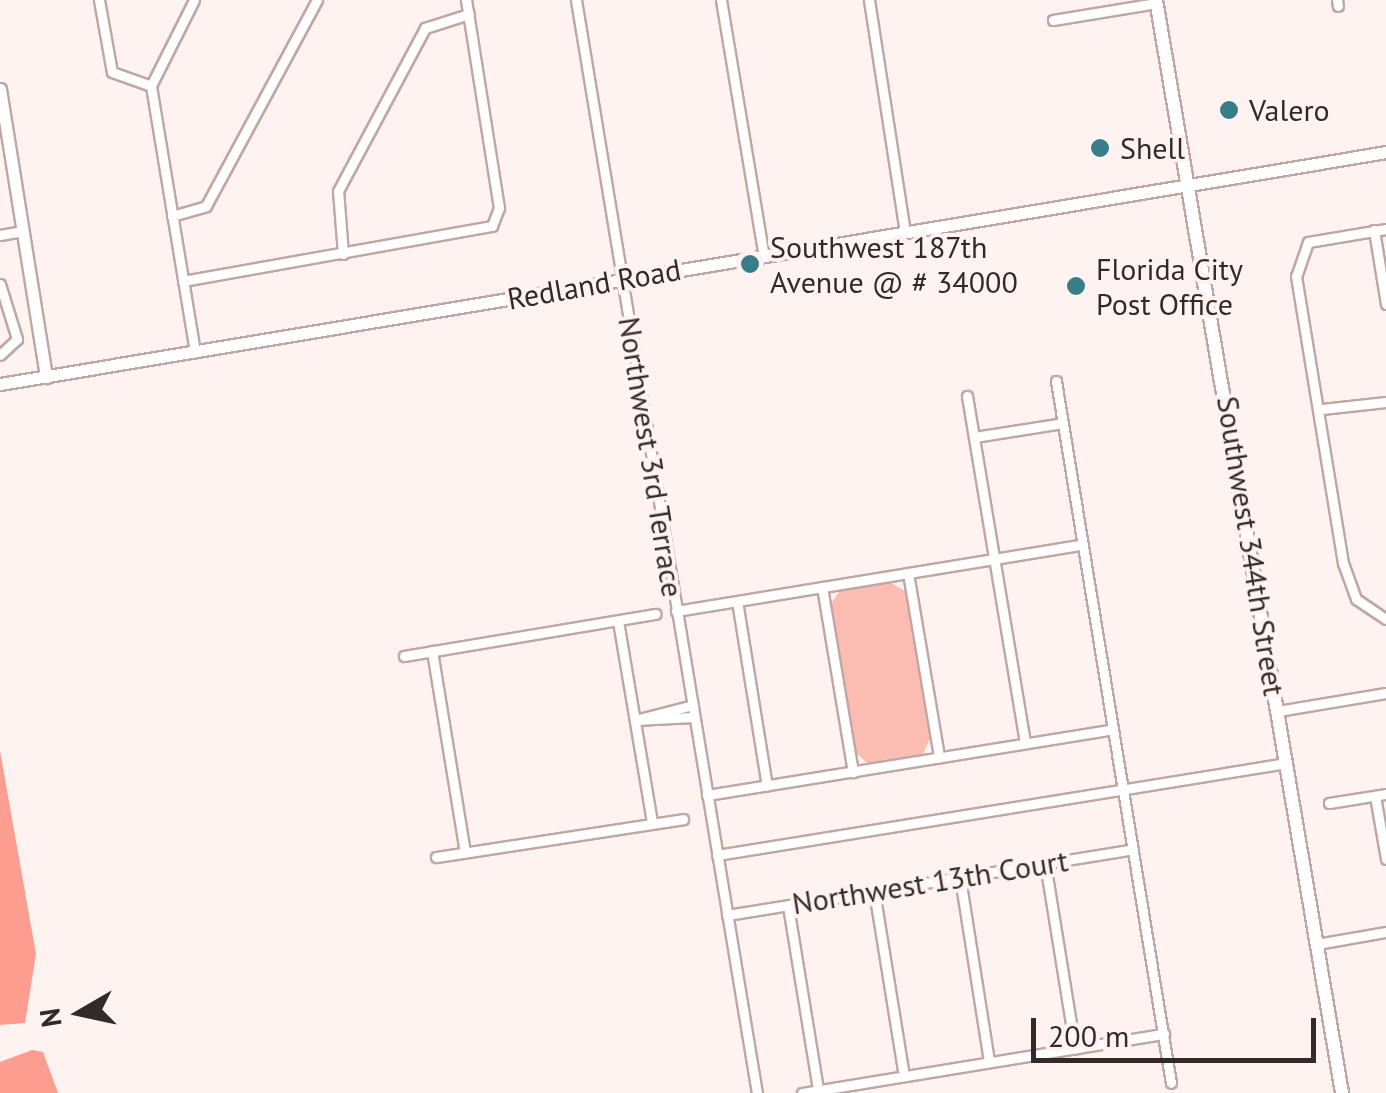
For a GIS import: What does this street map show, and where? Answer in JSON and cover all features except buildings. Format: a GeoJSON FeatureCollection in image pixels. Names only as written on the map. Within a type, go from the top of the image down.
{"type":"FeatureCollection","features":[{"type":"Feature","properties":{"kind":"main road","name":"Southwest 344th Street"},"geometry":{"type":"LineString","coordinates":[[1156,2],[1342,1093]]}},
{"type":"Feature","properties":{"kind":"street"},"geometry":{"type":"LineString","coordinates":[[99,0],[112,72],[150,86]]}},
{"type":"Feature","properties":{"kind":"street"},"geometry":{"type":"LineString","coordinates":[[194,0],[150,86],[195,352]]}},
{"type":"Feature","properties":{"kind":"street"},"geometry":{"type":"LineString","coordinates":[[172,216],[206,206],[318,0]]}},
{"type":"Feature","properties":{"kind":"street"},"geometry":{"type":"LineString","coordinates":[[182,281],[481,231],[496,221],[466,0]]}},
{"type":"Feature","properties":{"kind":"street","name":"Northwest 3rd Terrace"},"geometry":{"type":"LineString","coordinates":[[576,0],[757,1093]]}},
{"type":"Feature","properties":{"kind":"street"},"geometry":{"type":"LineString","coordinates":[[721,0],[764,256]]}},
{"type":"Feature","properties":{"kind":"street"},"geometry":{"type":"LineString","coordinates":[[869,0],[905,232]]}},
{"type":"Feature","properties":{"kind":"street"},"geometry":{"type":"LineString","coordinates":[[1052,20],[1156,2]]}},
{"type":"Feature","properties":{"kind":"street"},"geometry":{"type":"LineString","coordinates":[[343,254],[338,191],[426,28],[468,14]]}},
{"type":"Feature","properties":{"kind":"street"},"geometry":{"type":"LineString","coordinates":[[0,89],[46,377]]}},
{"type":"Feature","properties":{"kind":"street","name":"Redland Road"},"geometry":{"type":"LineString","coordinates":[[0,384],[1386,152]]}},
{"type":"Feature","properties":{"kind":"street"},"geometry":{"type":"LineString","coordinates":[[1386,229],[1322,235],[1298,254],[1343,564],[1356,598],[1386,620]]}},
{"type":"Feature","properties":{"kind":"street"},"geometry":{"type":"LineString","coordinates":[[1374,230],[1386,304]]}},
{"type":"Feature","properties":{"kind":"street"},"geometry":{"type":"LineString","coordinates":[[0,234],[22,231]]}},
{"type":"Feature","properties":{"kind":"street"},"geometry":{"type":"LineString","coordinates":[[0,284],[17,339],[0,354]]}},
{"type":"Feature","properties":{"kind":"street"},"geometry":{"type":"LineString","coordinates":[[1056,381],[1171,1083]]}},
{"type":"Feature","properties":{"kind":"street"},"geometry":{"type":"LineString","coordinates":[[968,396],[1025,743]]}},
{"type":"Feature","properties":{"kind":"street"},"geometry":{"type":"LineString","coordinates":[[1322,409],[1386,402]]}},
{"type":"Feature","properties":{"kind":"street"},"geometry":{"type":"LineString","coordinates":[[974,437],[1063,423]]}},
{"type":"Feature","properties":{"kind":"street"},"geometry":{"type":"LineString","coordinates":[[676,611],[1083,544]]}},
{"type":"Feature","properties":{"kind":"street"},"geometry":{"type":"LineString","coordinates":[[908,573],[939,757]]}},
{"type":"Feature","properties":{"kind":"street"},"geometry":{"type":"LineString","coordinates":[[822,587],[853,772]]}},
{"type":"Feature","properties":{"kind":"street"},"geometry":{"type":"LineString","coordinates":[[736,601],[767,786]]}},
{"type":"Feature","properties":{"kind":"street"},"geometry":{"type":"LineString","coordinates":[[404,656],[656,614]]}},
{"type":"Feature","properties":{"kind":"street"},"geometry":{"type":"LineString","coordinates":[[618,621],[652,823]]}},
{"type":"Feature","properties":{"kind":"street"},"geometry":{"type":"LineString","coordinates":[[432,651],[464,852]]}},
{"type":"Feature","properties":{"kind":"street"},"geometry":{"type":"LineString","coordinates":[[1278,710],[1386,693]]}},
{"type":"Feature","properties":{"kind":"street"},"geometry":{"type":"LineString","coordinates":[[635,720],[692,705]]}},
{"type":"Feature","properties":{"kind":"street"},"geometry":{"type":"LineString","coordinates":[[635,720],[694,717]]}},
{"type":"Feature","properties":{"kind":"street"},"geometry":{"type":"LineString","coordinates":[[706,796],[1113,729]]}},
{"type":"Feature","properties":{"kind":"street"},"geometry":{"type":"LineString","coordinates":[[717,855],[1287,763]]}},
{"type":"Feature","properties":{"kind":"street"},"geometry":{"type":"LineString","coordinates":[[1329,804],[1381,795],[1386,860]]}},
{"type":"Feature","properties":{"kind":"street"},"geometry":{"type":"LineString","coordinates":[[436,857],[683,819]]}},
{"type":"Feature","properties":{"kind":"street","name":"Northwest 13th Court"},"geometry":{"type":"LineString","coordinates":[[727,916],[1133,849]]}},
{"type":"Feature","properties":{"kind":"street"},"geometry":{"type":"LineString","coordinates":[[1046,863],[1075,1049]]}},
{"type":"Feature","properties":{"kind":"street"},"geometry":{"type":"LineString","coordinates":[[960,878],[989,1062]]}},
{"type":"Feature","properties":{"kind":"street"},"geometry":{"type":"LineString","coordinates":[[874,891],[904,1076]]}},
{"type":"Feature","properties":{"kind":"street"},"geometry":{"type":"LineString","coordinates":[[788,906],[818,1090]]}},
{"type":"Feature","properties":{"kind":"street"},"geometry":{"type":"LineString","coordinates":[[1317,944],[1386,932]]}},
{"type":"Feature","properties":{"kind":"street"},"geometry":{"type":"LineString","coordinates":[[802,1093],[1164,1034]]}},
{"type":"Feature","properties":{"kind":"shaded area"},"geometry":{"type":"Polygon","coordinates":[[[888,581],[906,592],[930,739],[923,754],[867,763],[855,752],[830,605],[841,589],[888,581]]]}},
{"type":"Feature","properties":{"kind":"shaded area"},"geometry":{"type":"Polygon","coordinates":[[[0,751],[36,954],[25,1023],[0,1025],[0,751]]]}},
{"type":"Feature","properties":{"kind":"shaded area"},"geometry":{"type":"Polygon","coordinates":[[[32,1050],[43,1052],[58,1093],[0,1093],[0,1062],[32,1050]]]}},
{"type":"Feature","properties":{"kind":"place","name":"Valero"},"geometry":{"type":"Point","coordinates":[1229,110]}},
{"type":"Feature","properties":{"kind":"place","name":"Shell"},"geometry":{"type":"Point","coordinates":[1100,148]}},
{"type":"Feature","properties":{"kind":"place","name":"Southwest 187th Avenue @ # 34000"},"geometry":{"type":"Point","coordinates":[750,264]}},
{"type":"Feature","properties":{"kind":"place","name":"Florida City Post Office"},"geometry":{"type":"Point","coordinates":[1076,286]}}]}
